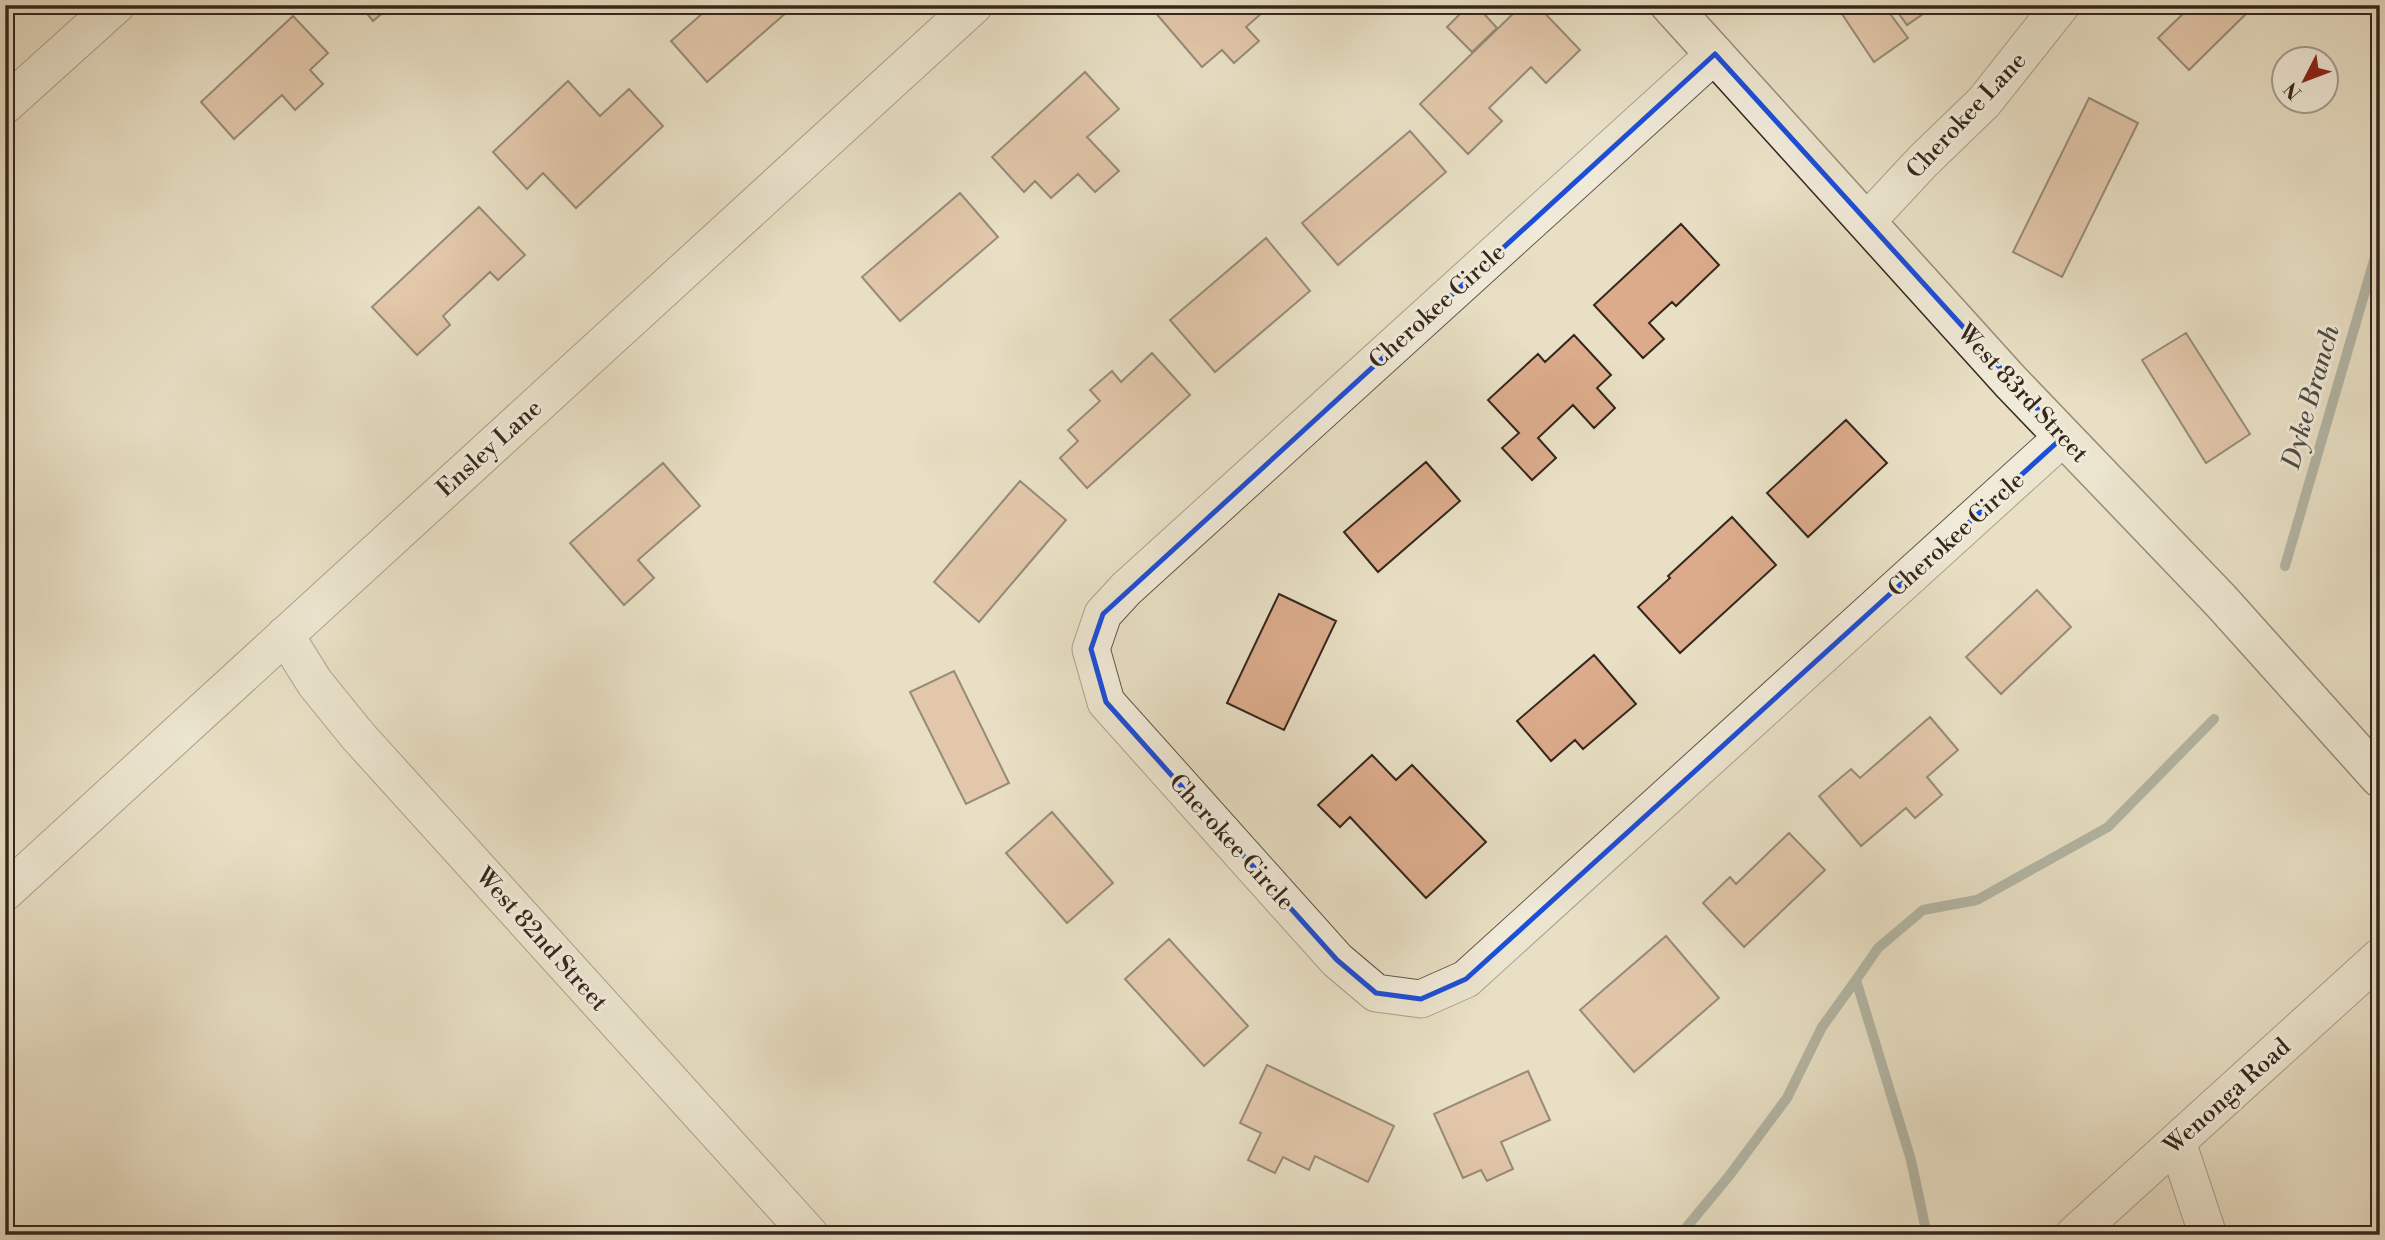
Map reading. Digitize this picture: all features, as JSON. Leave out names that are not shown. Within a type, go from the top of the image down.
[{"type":"street","points":[[5,105],[116,5]]},
{"type":"street","name":"Ensley Lane","points":[[5,892],[974,5]]},
{"type":"street","name":"West 83rd Street","points":[[1670,5],[2010,381],[2221,601],[2380,778]]},
{"type":"street","name":"Cherokee Lane","points":[[1867,221],[1923,160],[1984,102],[2061,5]]},
{"type":"street","name":"Cherokee Circle","points":[[1715,54],[1126,589],[1103,614],[1091,649],[1106,702],[1337,960],[1376,993],[1387,995],[1421,999],[1466,979],[2063,437]]},
{"type":"street","name":"West 82nd Street","points":[[285,635],[315,683],[358,736],[810,1235]]},
{"type":"street","name":"Wenonga Road","points":[[2074,1235],[2380,957]]},
{"type":"street","points":[[2176,1142],[2208,1235]]},
{"type":"highlighted area","points":[[1715,54],[2063,437],[1466,979],[1421,999],[1376,993],[1337,960],[1106,702],[1091,649],[1103,614]]},
{"type":"building","points":[[360,5],[392,5],[373,21]]},
{"type":"building","points":[[712,5],[795,5],[707,82],[671,41]]},
{"type":"building","points":[[1161,5],[1271,5],[1246,27],[1259,41],[1234,63],[1222,50],[1202,67],[1154,11]]},
{"type":"building","points":[[1469,5],[1476,5],[1497,28],[1472,52],[1447,27]]},
{"type":"building","points":[[1522,5],[1537,5],[1580,50],[1546,83],[1531,67],[1489,108],[1502,121],[1468,154],[1420,104]]},
{"type":"building","points":[[1836,5],[1936,5],[1907,25],[1897,11],[1891,15],[1908,38],[1874,62]]},
{"type":"building","points":[[2192,5],[2255,5],[2189,70],[2158,38]]},
{"type":"building","points":[[293,16],[328,53],[310,70],[323,84],[295,110],[282,95],[234,139],[201,102]]},
{"type":"building","points":[[1085,72],[1119,109],[1087,137],[1119,171],[1095,192],[1078,174],[1051,198],[1035,181],[1024,192],[992,157]]},
{"type":"building","points":[[568,81],[600,116],[629,89],[663,126],[576,208],[543,173],[527,189],[493,152]]},
{"type":"building","points":[[2089,98],[2138,123],[2062,277],[2013,252]]},
{"type":"building","points":[[1410,131],[1446,172],[1338,265],[1302,223]]},
{"type":"building","points":[[960,193],[998,237],[900,321],[862,277]]},
{"type":"building","points":[[479,207],[525,255],[498,280],[490,272],[443,316],[450,325],[417,355],[372,307]]},
{"type":"building","points":[[1681,224],[1719,265],[1676,306],[1672,302],[1649,323],[1664,339],[1643,358],[1594,305]]},
{"type":"building","points":[[1266,238],[1310,291],[1215,372],[1170,320]]},
{"type":"building","points":[[2186,333],[2250,434],[2206,463],[2142,360]]},
{"type":"building","points":[[1574,335],[1611,375],[1597,388],[1615,408],[1594,428],[1573,405],[1538,438],[1556,458],[1532,480],[1502,448],[1519,433],[1488,400],[1538,354],[1545,362]]},
{"type":"building","points":[[1152,353],[1190,395],[1087,488],[1060,458],[1078,441],[1068,430],[1100,401],[1090,390],[1112,371],[1121,382]]},
{"type":"building","points":[[1846,420],[1887,463],[1808,537],[1767,493]]},
{"type":"building","points":[[1426,462],[1460,501],[1378,572],[1344,532]]},
{"type":"building","points":[[663,463],[700,506],[638,560],[654,578],[624,605],[570,543]]},
{"type":"building","points":[[1020,481],[1066,520],[979,622],[934,582]]},
{"type":"building","points":[[1732,517],[1776,565],[1680,653],[1638,607]]},
{"type":"building","points":[[2037,590],[2071,627],[2001,694],[1966,657]]},
{"type":"building","points":[[1279,594],[1336,621],[1284,730],[1227,703]]},
{"type":"building","points":[[1594,655],[1636,704],[1583,749],[1575,740],[1551,761],[1517,721]]},
{"type":"building","points":[[954,671],[1009,783],[966,804],[910,692]]},
{"type":"building","points":[[1930,717],[1958,750],[1927,777],[1942,795],[1915,818],[1906,808],[1861,846],[1819,796],[1851,769],[1860,778]]},
{"type":"building","points":[[1372,755],[1396,780],[1412,765],[1486,842],[1426,898],[1350,817],[1340,827],[1318,805]]},
{"type":"building","points":[[1052,812],[1113,883],[1067,923],[1006,853]]},
{"type":"building","points":[[1789,833],[1825,870],[1744,947],[1703,903],[1730,877],[1736,884]]},
{"type":"building","points":[[1666,936],[1719,998],[1634,1072],[1580,1010]]},
{"type":"building","points":[[1169,939],[1248,1026],[1204,1066],[1125,979]]},
{"type":"building","points":[[1267,1065],[1394,1126],[1368,1182],[1315,1156],[1309,1170],[1283,1157],[1275,1173],[1248,1160],[1261,1133],[1240,1123]]},
{"type":"building","points":[[1528,1071],[1550,1120],[1501,1142],[1513,1169],[1487,1181],[1481,1170],[1463,1178],[1434,1114]]},
{"type":"waterway","name":"Dyke Branch","points":[[2285,566],[2380,240]]},
{"type":"waterway","points":[[1927,1235],[1911,1160],[1856,980],[1878,948],[1923,910],[1977,900],[2108,827],[2214,719]]},
{"type":"waterway","points":[[1680,1235],[1729,1176],[1787,1098],[1822,1027],[1856,980]]}]
